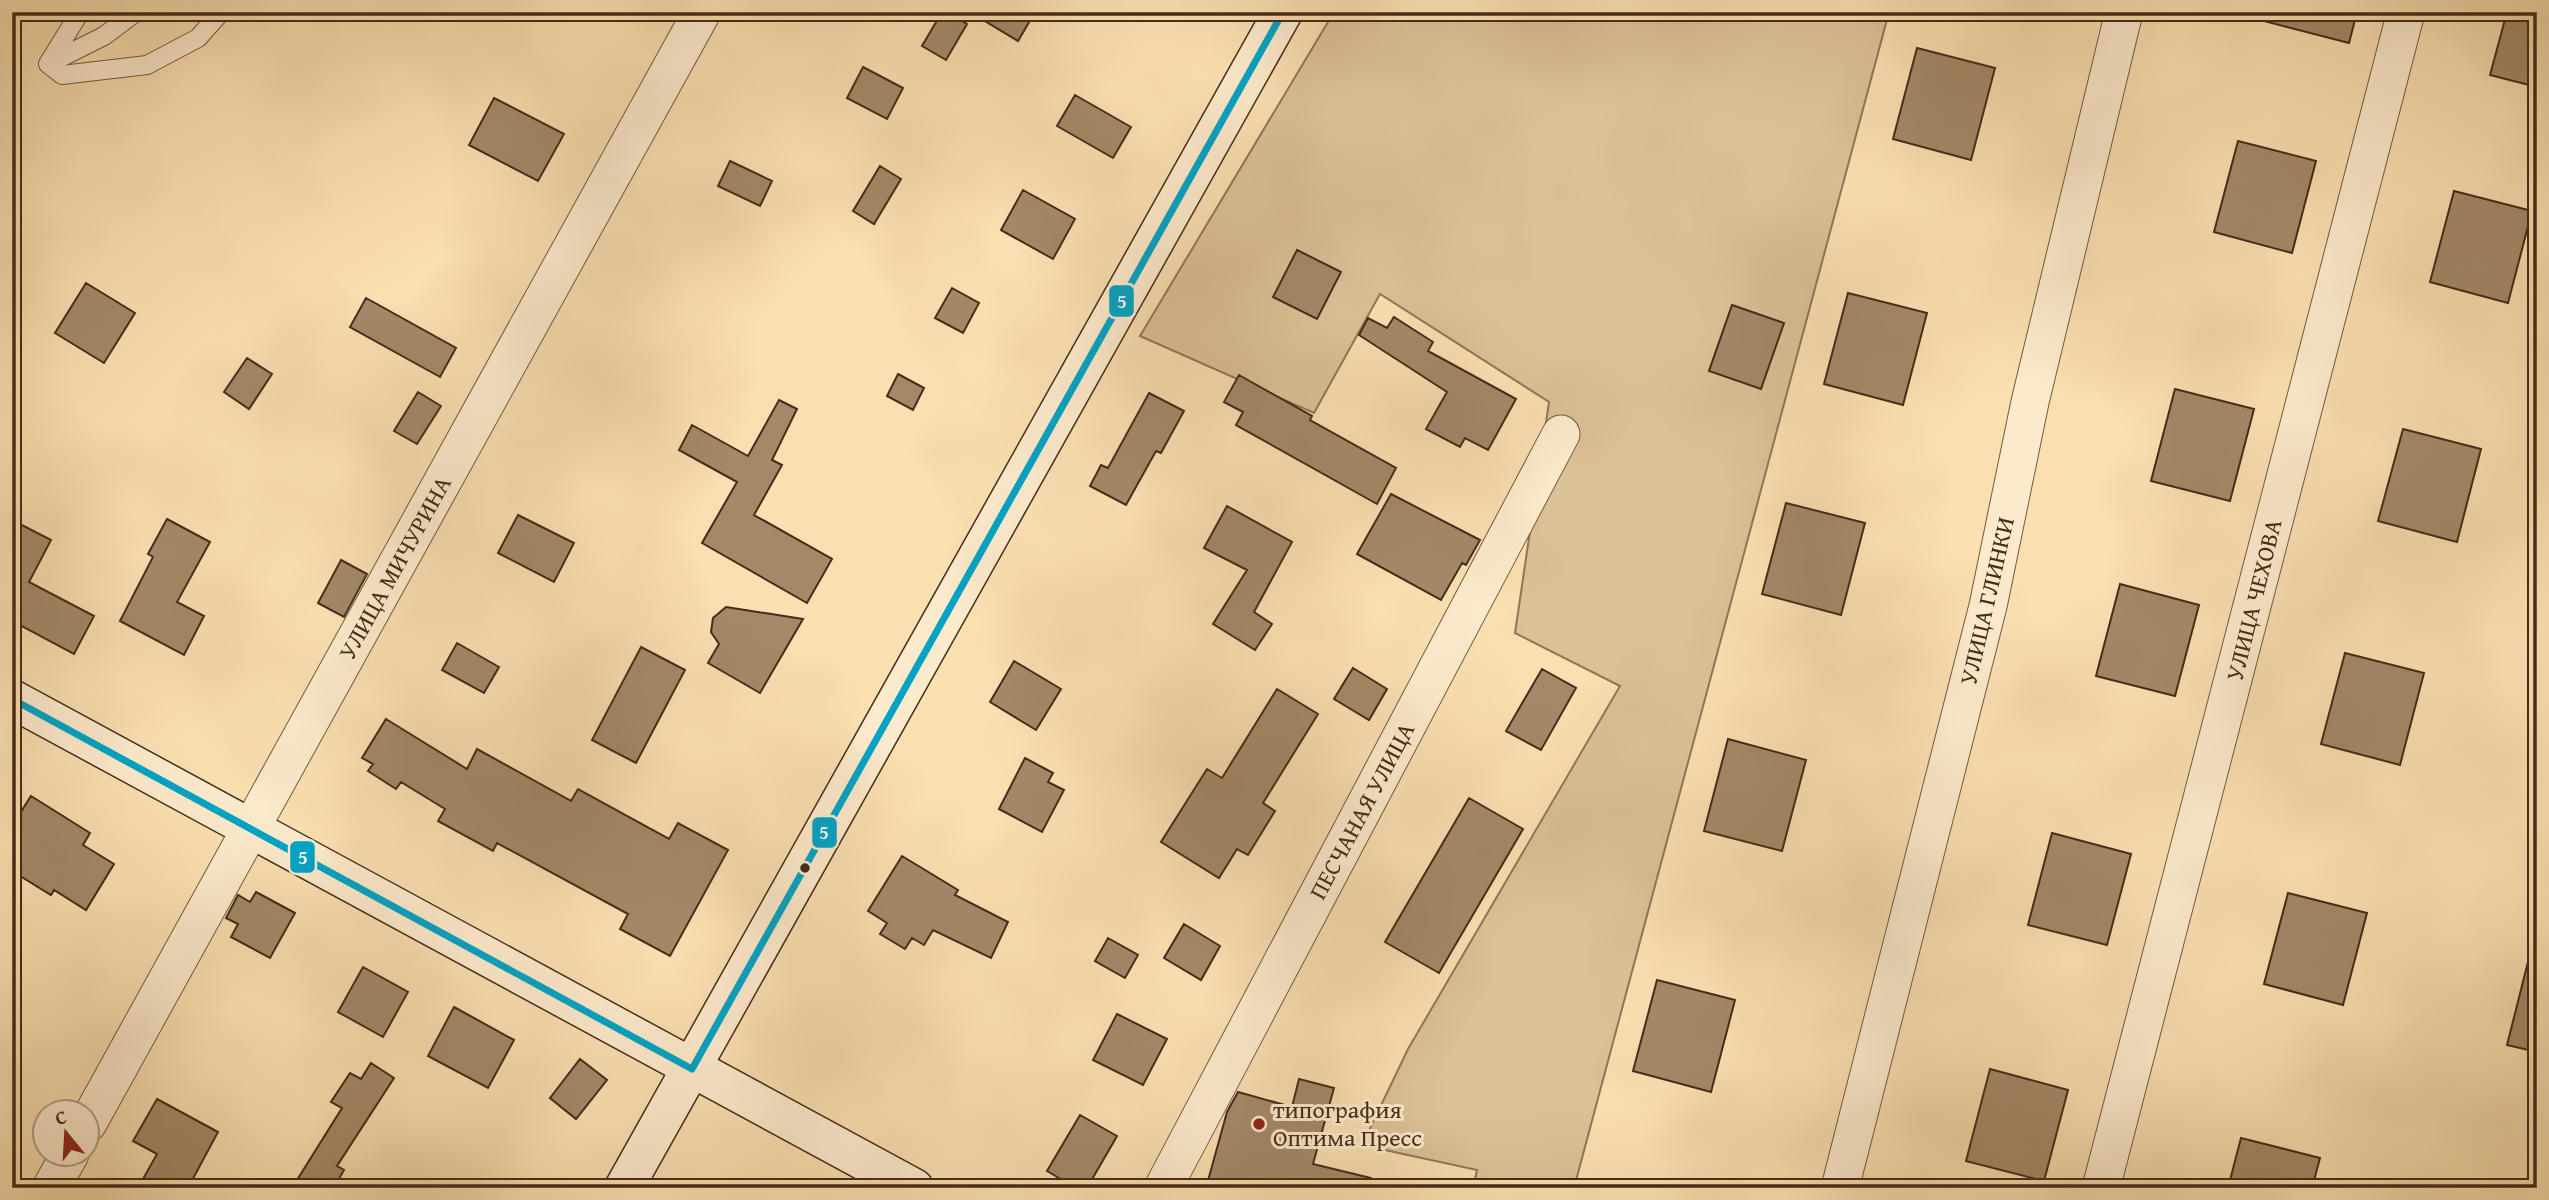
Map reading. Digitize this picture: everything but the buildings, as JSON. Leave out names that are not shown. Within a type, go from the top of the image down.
[{"type":"main road","points":[[624,1188],[1283,12]]},
{"type":"main road","points":[[12,699],[914,1188]]},
{"type":"street","name":"УЛИЦА МИЧУРИНА","points":[[102,1098],[702,12]]},
{"type":"street","name":"УЛИЦА ГЛИНКИ","points":[[1840,1188],[1988,606],[2030,402],[2124,12]]},
{"type":"street","name":"УЛИЦА ЧЕХОВА","points":[[2101,1188],[2406,12]]},
{"type":"street","name":"ПЕСЧАНАЯ УЛИЦА","points":[[1163,1188],[1561,434]]},
{"type":"street","points":[[51,1188],[62,1168]]},
{"type":"lane","points":[[48,64],[80,12]]},
{"type":"lane","points":[[48,64],[104,36],[136,12]]},
{"type":"lane","points":[[48,64],[62,75],[147,65],[198,38],[221,12]]},
{"type":"shaded area","points":[[1334,12],[1889,12],[1574,1188],[1473,1188],[1477,1170],[1362,1145],[1408,1049],[1620,686],[1515,633],[1549,402],[1380,294],[1314,413],[1140,336]]},
{"type":"transit line","name":"5","points":[[12,699],[692,1069],[1283,12]]},
{"type":"place","name":"типография Оптима Пресс","points":[[1259,1124]]}]
